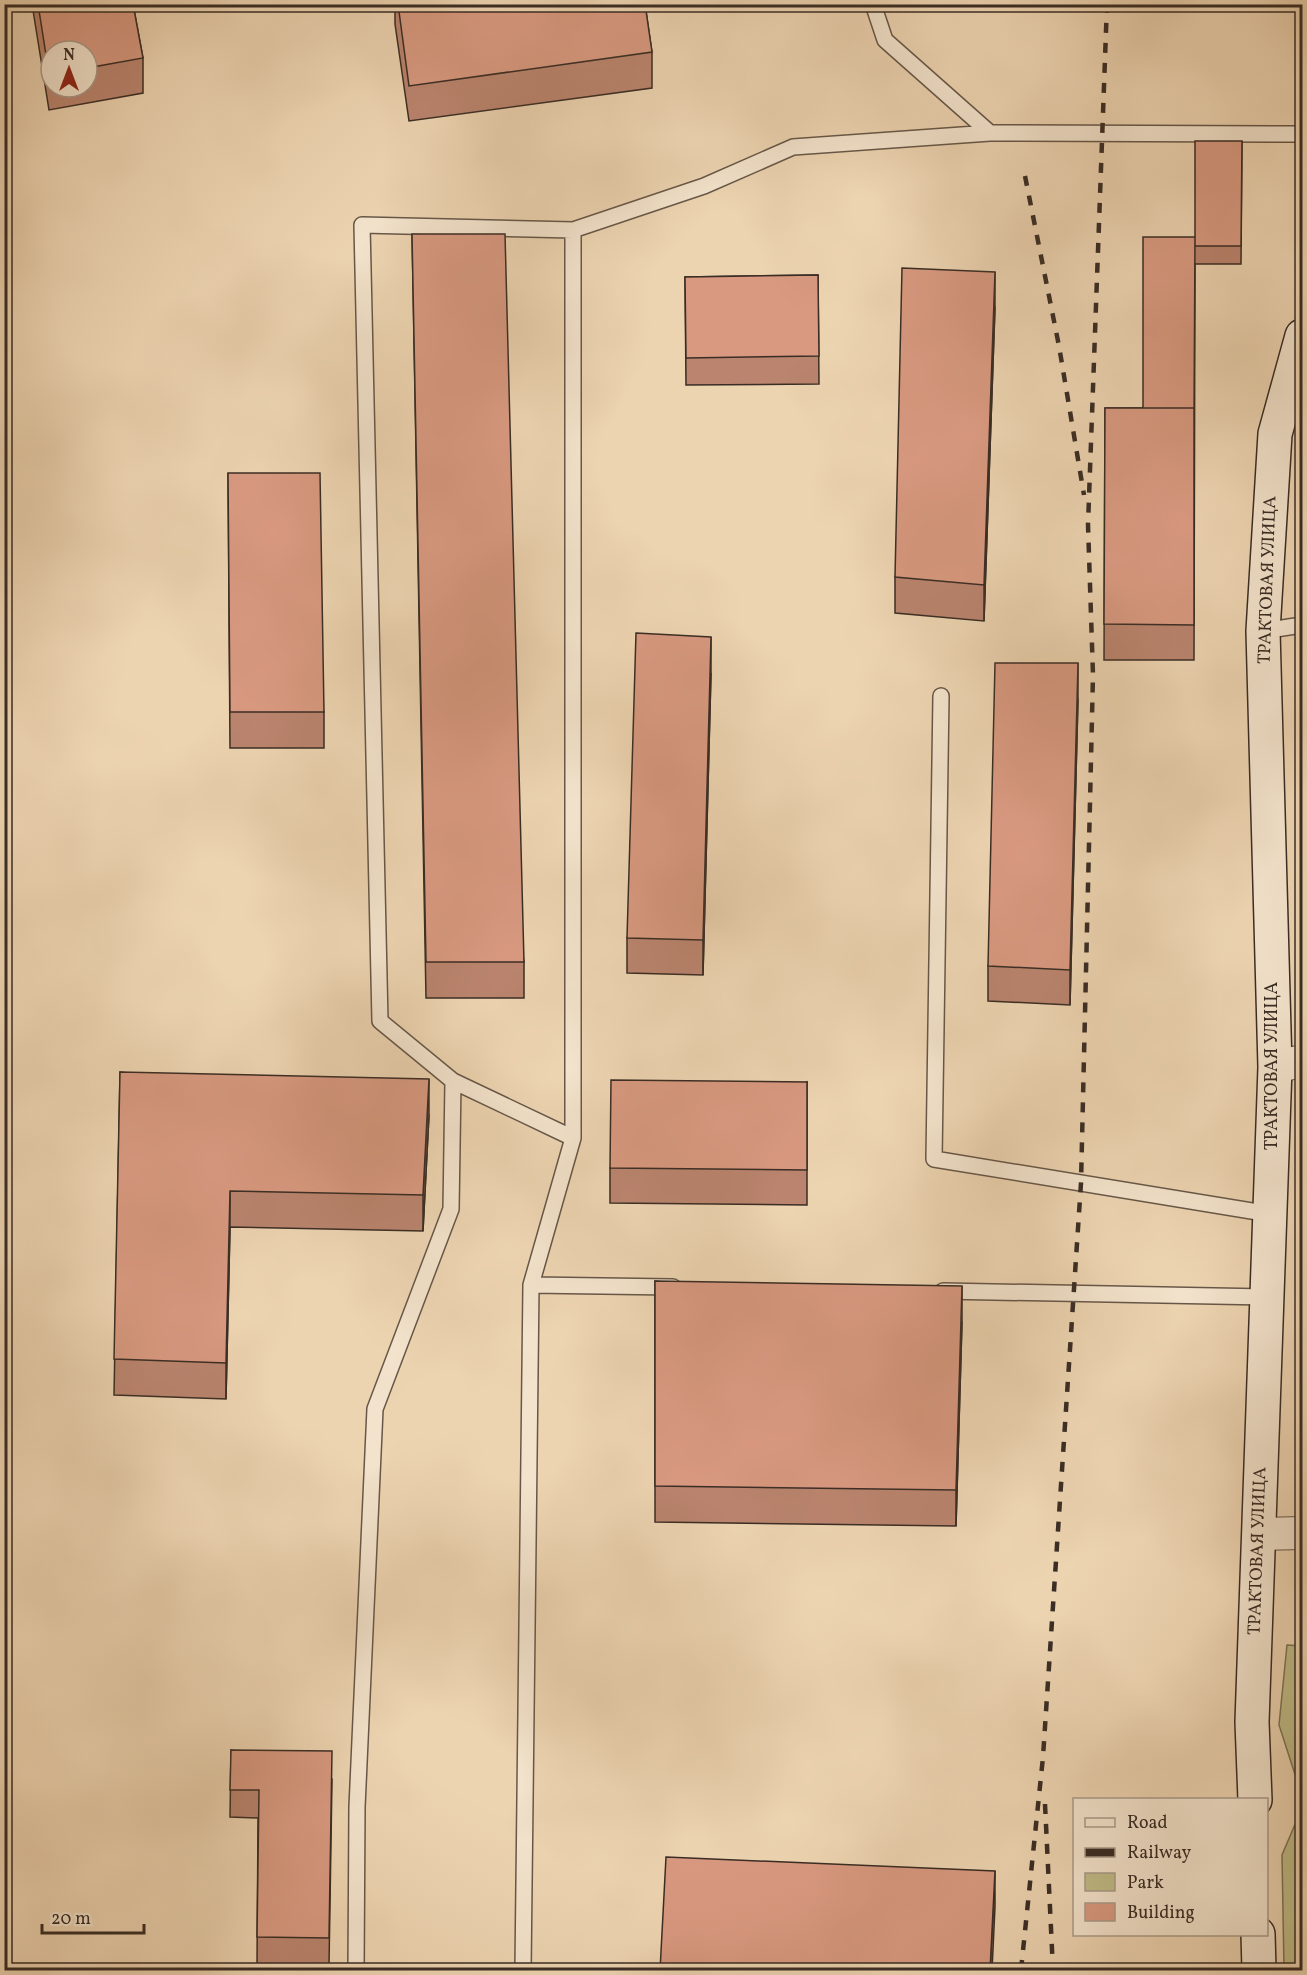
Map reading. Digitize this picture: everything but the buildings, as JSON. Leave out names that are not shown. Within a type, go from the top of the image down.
[{"type":"main road","name":"ТРАКТОВАЯ УЛИЦА","points":[[1255,1798],[1252,1722],[1270,1214],[1289,1064],[1263,631],[1275,434],[1302,336]]},
{"type":"main road","points":[[1258,1936],[1259,1971]]},
{"type":"street","points":[[1259,1534],[1302,1533]]},
{"type":"lane","points":[[873,4],[885,40],[990,133]]},
{"type":"lane","points":[[573,1138],[453,1081],[380,1021],[362,225],[573,230],[704,186],[793,147],[990,133],[1302,134]]},
{"type":"lane","points":[[523,1971],[531,1285],[573,1138],[573,230]]},
{"type":"lane","points":[[1263,631],[1302,625]]},
{"type":"lane","points":[[941,696],[934,1159],[1270,1214]]},
{"type":"lane","points":[[356,1971],[357,1807],[375,1409],[451,1209],[453,1081]]},
{"type":"lane","points":[[531,1285],[685,1287]]},
{"type":"lane","points":[[932,1291],[1267,1297]]},
{"type":"green space","points":[[1287,1645],[1302,1646],[1302,1796],[1279,1725]]},
{"type":"green space","points":[[1302,1808],[1302,1970],[1284,1970],[1282,1855]]},
{"type":"railway","points":[[1021,1970],[1043,1757],[1081,1183],[1093,675],[1088,525],[1107,4]]},
{"type":"railway","points":[[1025,176],[1059,346],[1084,495]]},
{"type":"railway","points":[[1045,1804],[1053,1970]]}]
